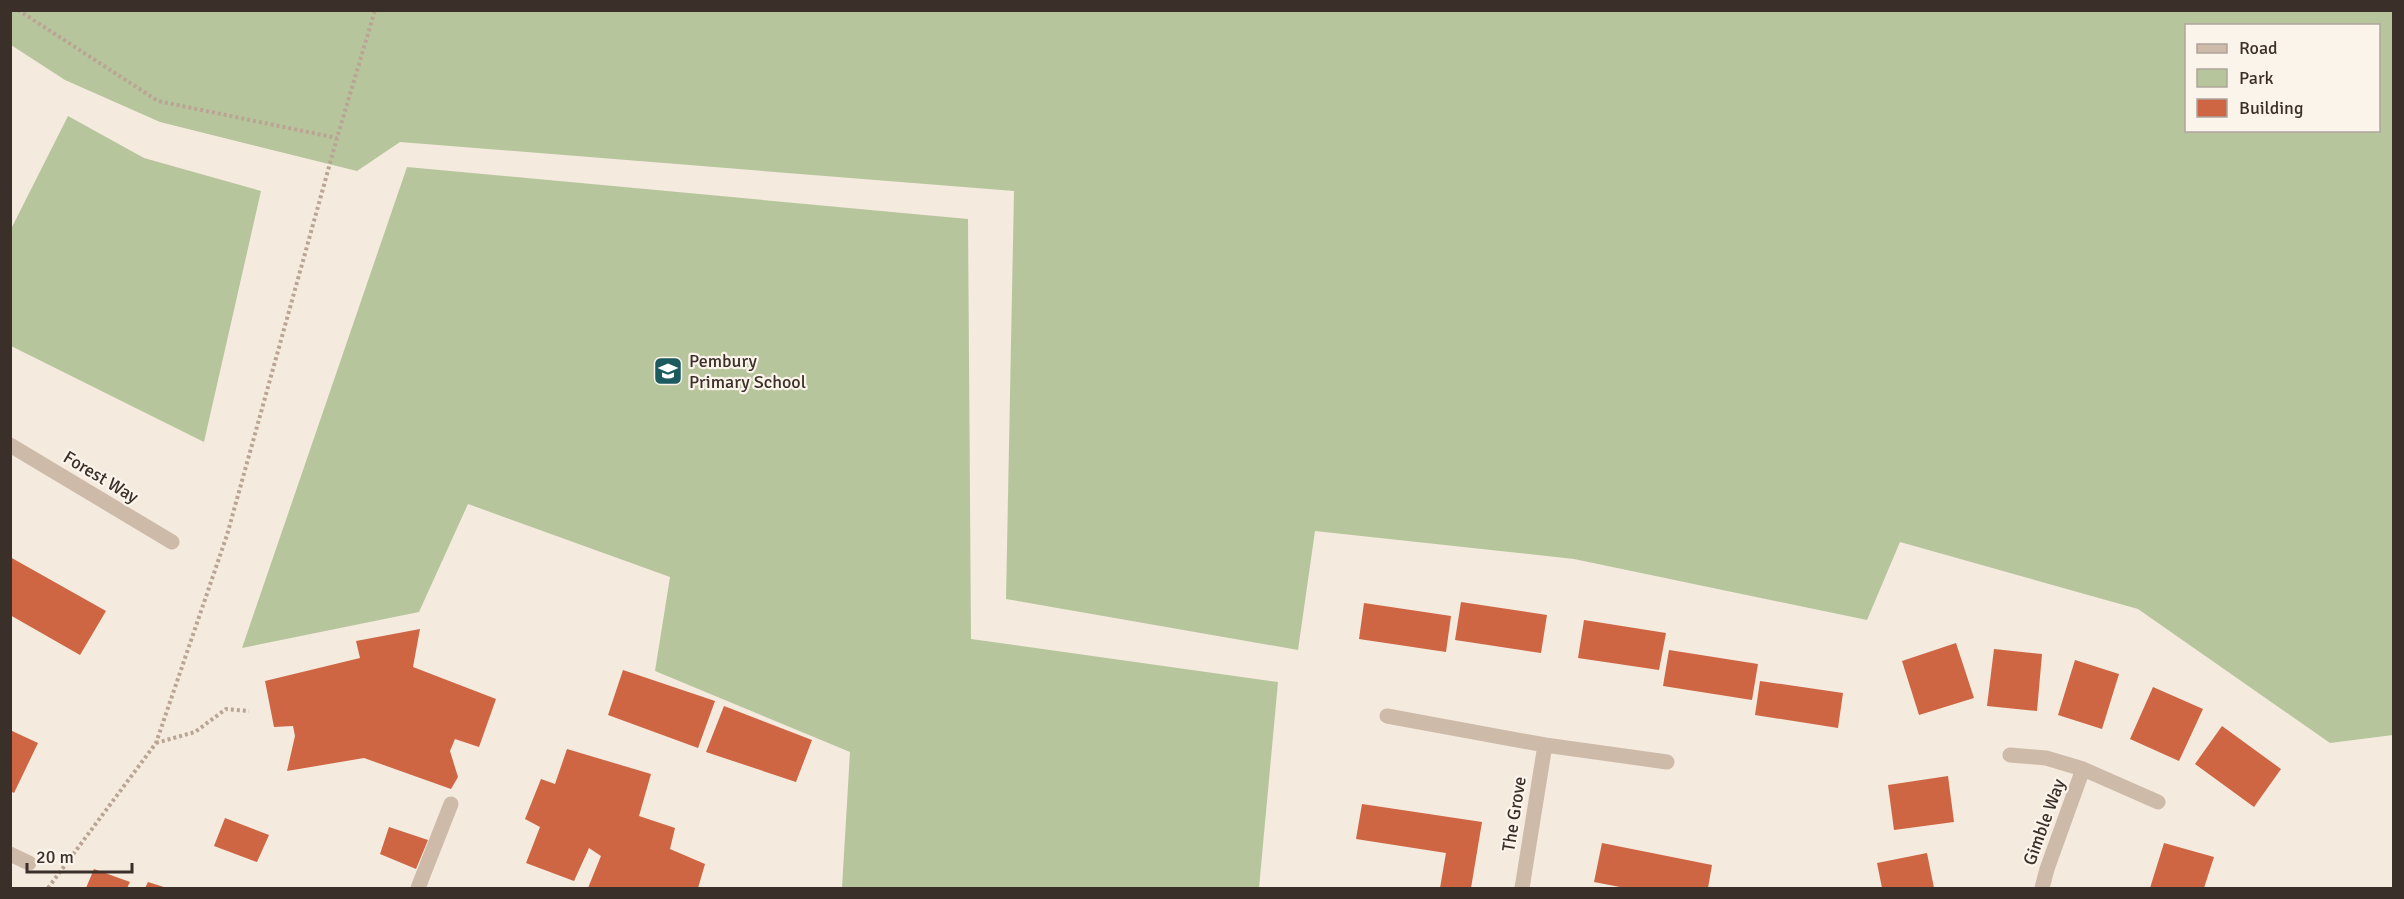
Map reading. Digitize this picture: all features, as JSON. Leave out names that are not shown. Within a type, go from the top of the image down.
[{"type":"street","name":"Forest Way","points":[[10,445],[172,542]]},
{"type":"street","points":[[1387,716],[1545,745],[1667,762]]},
{"type":"street","name":"The Grove","points":[[1522,888],[1545,745]]},
{"type":"street","name":"Gimble Way","points":[[2010,755],[2046,758],[2083,769],[2158,802]]},
{"type":"street","name":"Gimble Way","points":[[2042,888],[2046,869],[2083,769]]},
{"type":"street","points":[[418,888],[451,804]]},
{"type":"street","points":[[10,854],[28,863]]},
{"type":"path","points":[[18,10],[158,101],[337,138]]},
{"type":"path","points":[[48,888],[156,743],[227,536],[337,138],[375,10]]},
{"type":"path","points":[[156,743],[195,732],[226,709],[249,711]]},
{"type":"green space","points":[[10,11],[2393,11],[2393,735],[2330,743],[2138,609],[1900,542],[1867,620],[1574,559],[1315,531],[1298,650],[1006,599],[1014,191],[400,142],[357,171],[160,122],[65,80],[11,45]]},
{"type":"green space","points":[[68,116],[144,158],[261,191],[204,442],[11,346],[11,229]]},
{"type":"green space","name":"Pembury Primary School","points":[[407,167],[968,219],[971,639],[1278,682],[1259,888],[842,888],[850,752],[655,671],[670,577],[468,504],[419,612],[242,648]]},
{"type":"building","points":[[10,557],[106,611],[80,655],[10,615]]},
{"type":"building","points":[[1461,602],[1547,615],[1541,653],[1455,640]]},
{"type":"building","points":[[1364,603],[1451,616],[1446,652],[1359,639]]},
{"type":"building","points":[[1584,620],[1666,633],[1659,670],[1578,658]]},
{"type":"building","points":[[420,629],[413,667],[496,699],[479,747],[455,739],[450,751],[458,777],[451,789],[364,758],[287,771],[295,736],[293,726],[274,727],[265,681],[360,658],[356,641]]},
{"type":"building","points":[[1956,643],[1974,698],[1919,715],[1902,661]]},
{"type":"building","points":[[1994,649],[2042,654],[2037,711],[1987,706]]},
{"type":"building","points":[[1669,650],[1758,664],[1752,700],[1663,686]]},
{"type":"building","points":[[2075,660],[2119,674],[2102,729],[2058,715]]},
{"type":"building","points":[[623,670],[715,701],[698,748],[608,715]]},
{"type":"building","points":[[1760,681],[1843,693],[1838,728],[1755,715]]},
{"type":"building","points":[[2153,687],[2203,709],[2179,761],[2130,739]]},
{"type":"building","points":[[724,706],[812,740],[796,782],[706,752]]},
{"type":"building","points":[[2222,726],[2281,769],[2254,807],[2195,764]]},
{"type":"building","points":[[10,730],[38,743],[14,793],[10,791]]},
{"type":"building","points":[[567,749],[651,774],[639,816],[675,828],[670,849],[705,864],[698,888],[588,888],[601,856],[589,848],[574,881],[526,863],[540,827],[525,819],[541,779],[555,784]]},
{"type":"building","points":[[1948,776],[1954,822],[1894,830],[1888,785]]},
{"type":"building","points":[[1362,804],[1482,822],[1471,888],[1440,888],[1446,853],[1356,839]]},
{"type":"building","points":[[225,818],[269,835],[257,862],[214,846]]},
{"type":"building","points":[[389,827],[428,840],[416,869],[380,854]]},
{"type":"building","points":[[1602,843],[1712,865],[1708,888],[1625,888],[1594,882]]},
{"type":"building","points":[[2164,843],[2214,857],[2204,888],[2150,888]]},
{"type":"building","points":[[1927,853],[1934,888],[1882,888],[1877,863]]},
{"type":"building","points":[[94,869],[130,882],[127,888],[86,888]]},
{"type":"building","points":[[148,882],[167,888],[145,888]]},
{"type":"place","name":"Pembury Primary School","points":[[668,371]]}]
